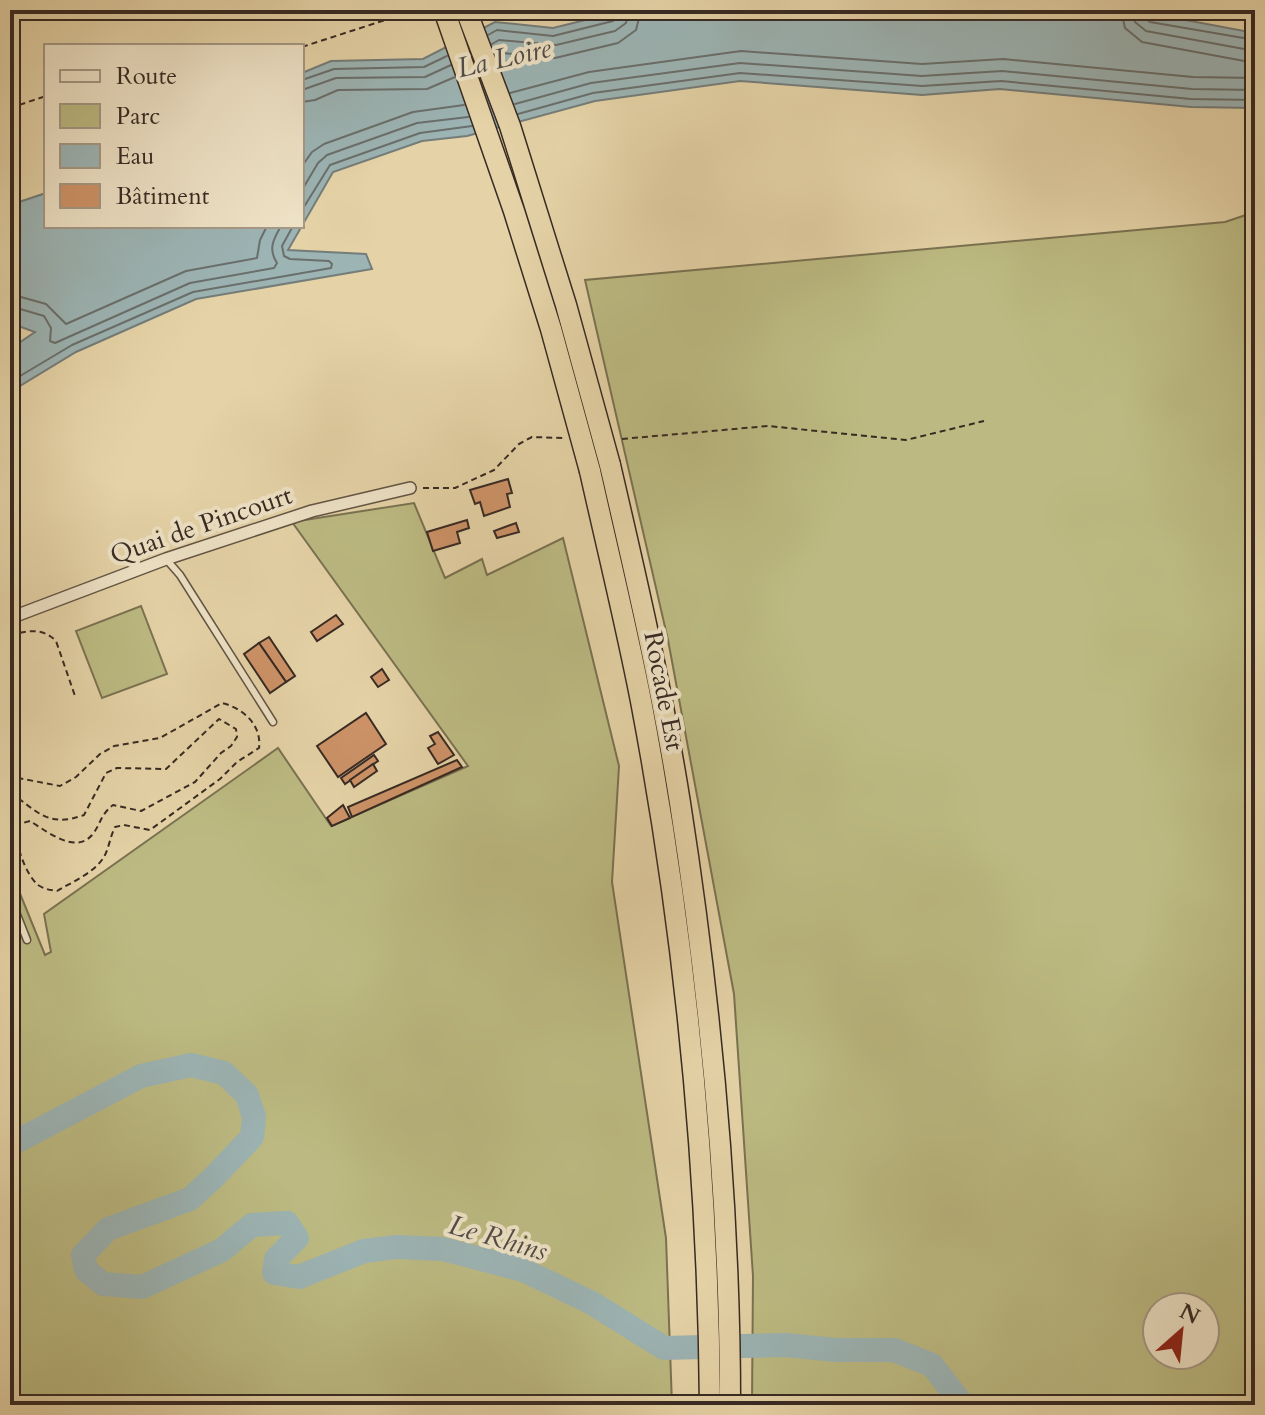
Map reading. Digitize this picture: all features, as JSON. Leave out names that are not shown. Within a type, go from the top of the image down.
[{"type":"highway","name":"Rocade Est","points":[[444,10],[514,211],[551,329],[590,471],[641,700],[679,941],[702,1180],[707,1306],[720,1402]]},
{"type":"highway","name":"Rocade Est","points":[[466,10],[510,126],[566,305],[610,465],[658,681],[697,917],[724,1174],[728,1306],[720,1402]]},
{"type":"street","name":"Quai de Pincourt","points":[[10,618],[166,559],[312,511],[410,488]]},
{"type":"lane","points":[[166,559],[180,575],[273,722]]},
{"type":"lane","points":[[10,897],[27,940]]},
{"type":"path","points":[[304,46],[416,10]]},
{"type":"path","points":[[10,108],[44,97]]},
{"type":"path","points":[[617,440],[768,426],[906,440],[984,421]]},
{"type":"path","points":[[410,488],[455,488],[494,470],[519,444],[532,437],[575,439]]},
{"type":"path","points":[[10,635],[42,631],[50,635],[56,641],[75,696]]},
{"type":"path","points":[[10,771],[18,778],[60,786],[114,746],[160,738],[222,703],[242,711],[254,724],[260,739],[259,748],[150,830],[124,825],[115,827],[108,838],[106,854],[94,868],[57,891],[41,888],[32,879],[15,836],[16,825],[30,821],[61,840],[79,842],[91,836],[103,813],[113,805],[141,811],[195,782],[231,746],[237,737],[236,729],[219,719],[166,769],[117,768],[106,773],[84,815],[73,819],[61,822],[49,819],[10,792]]},
{"type":"green space","points":[[1255,212],[1255,1405],[752,1405],[753,1276],[734,994],[668,640],[585,280],[1225,222]]},
{"type":"green space","points":[[414,503],[445,578],[482,559],[487,575],[563,538],[619,766],[612,882],[666,1238],[672,1405],[10,1405],[10,869],[45,955],[51,952],[44,914],[278,748],[331,826],[468,766],[292,522]]},
{"type":"green space","points":[[141,606],[167,674],[102,698],[76,631]]},
{"type":"water","name":"La Loire","points":[[626,10],[1132,10],[1255,33],[1255,108],[1191,107],[1000,89],[922,95],[740,81],[595,101],[467,136],[422,141],[333,172],[304,223],[304,72],[331,61],[423,59],[495,22],[553,28]]},
{"type":"water","points":[[44,194],[44,228],[301,228],[288,250],[366,254],[372,269],[196,299],[76,352],[10,392],[10,349],[35,332],[10,323],[10,205]]},
{"type":"building","points":[[508,479],[512,493],[507,494],[510,507],[484,516],[480,502],[475,504],[470,490]]},
{"type":"building","points":[[467,520],[469,528],[457,532],[460,543],[433,551],[427,532]]},
{"type":"building","points":[[516,523],[519,532],[497,538],[494,531]]},
{"type":"building","points":[[336,615],[343,624],[317,641],[311,632]]},
{"type":"building","points":[[269,637],[295,676],[286,682],[259,643]]},
{"type":"building","points":[[259,643],[286,682],[270,693],[244,654]]},
{"type":"building","points":[[382,669],[389,680],[378,687],[371,677]]},
{"type":"building","points":[[366,713],[386,744],[338,777],[317,746]]},
{"type":"building","points":[[438,732],[454,755],[438,764],[428,748],[435,744],[430,736]]},
{"type":"building","points":[[374,755],[378,761],[345,784],[341,778]]},
{"type":"building","points":[[457,760],[462,767],[352,817],[348,807]]},
{"type":"building","points":[[373,764],[377,771],[354,787],[350,780]]},
{"type":"building","points":[[343,805],[350,818],[332,826],[327,818]]},
{"type":"waterway","name":"Le Rhins","points":[[10,1145],[141,1076],[191,1065],[224,1073],[247,1095],[254,1117],[252,1137],[190,1199],[108,1229],[83,1255],[86,1270],[103,1284],[142,1287],[222,1250],[252,1225],[287,1223],[297,1238],[276,1259],[274,1273],[299,1277],[364,1251],[396,1247],[443,1249],[523,1270],[592,1303],[664,1348],[785,1345],[836,1350],[894,1350],[932,1365],[963,1405]]}]
